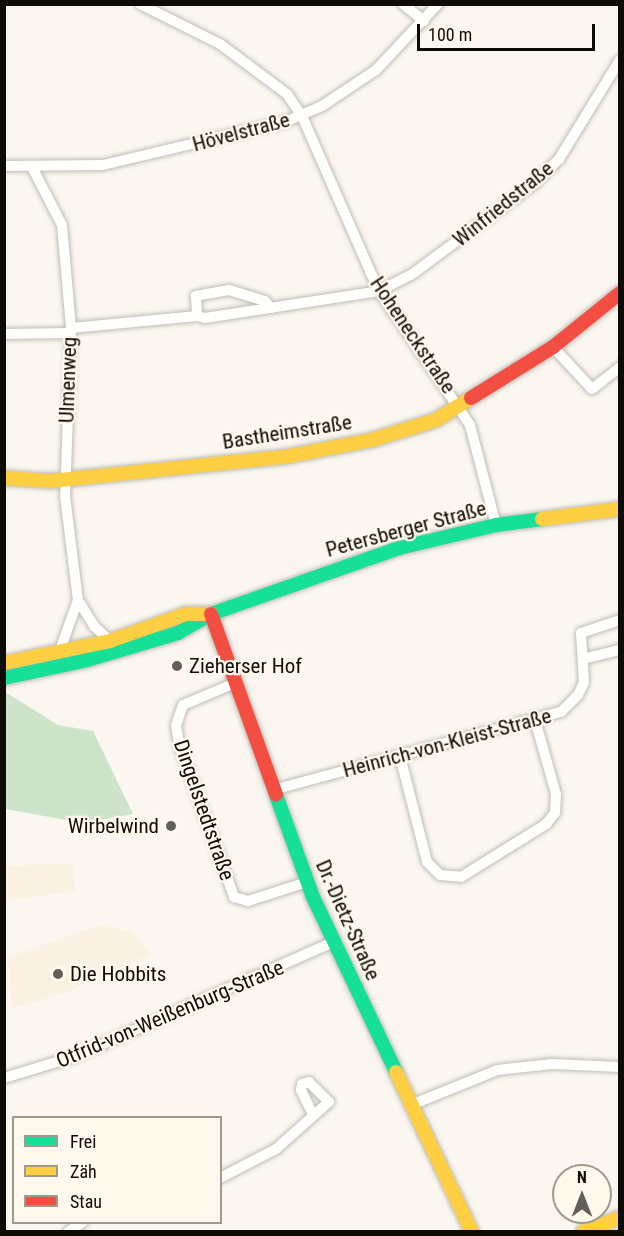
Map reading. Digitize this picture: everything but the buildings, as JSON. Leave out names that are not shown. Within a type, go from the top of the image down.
[{"type":"main road","name":"Bastheimstraße","points":[[4,478],[65,480],[284,457],[372,440],[436,420],[553,347],[620,292]]},
{"type":"main road","name":"Petersberger Straße","points":[[4,678],[135,647],[191,629],[211,614],[399,548],[496,525],[620,509]]},
{"type":"main road","name":"Petersberger Straße","points":[[4,663],[59,654],[110,641],[186,614],[211,614]]},
{"type":"main road","name":"Dr.-Dietz-Straße","points":[[211,614],[307,882],[333,942],[472,1232]]},
{"type":"main road","points":[[583,1232],[620,1218]]},
{"type":"street","name":"Hoheneckstraße","points":[[140,4],[220,44],[287,94],[302,116],[379,291],[459,404],[470,425],[496,525]]},
{"type":"street","points":[[403,4],[424,21]]},
{"type":"street","name":"Hövelstraße","points":[[4,166],[82,167],[123,161],[302,116],[376,70],[438,4]]},
{"type":"street","name":"Winfriedstraße","points":[[4,334],[70,331],[271,308],[379,291],[411,275],[536,183],[579,131],[620,60]]},
{"type":"street","name":"Ulmenweg","points":[[32,167],[62,225],[70,331],[65,480],[78,600],[94,626],[110,641]]},
{"type":"street","points":[[197,316],[198,294],[229,290],[265,301],[271,308]]},
{"type":"street","points":[[553,347],[592,389],[620,367]]},
{"type":"street","name":"Ulmenweg","points":[[59,654],[78,600]]},
{"type":"street","name":"Heinrich-von-Kleist-Straße","points":[[273,790],[535,720],[561,711],[574,701],[584,682],[581,633],[620,620]]},
{"type":"street","points":[[583,660],[620,650]]},
{"type":"street","name":"Dingelstedtstraße","points":[[235,683],[183,705],[176,726],[178,744],[234,897],[248,901],[307,882]]},
{"type":"street","points":[[400,756],[427,862],[440,875],[461,877],[546,824],[555,813],[555,794],[535,720]]},
{"type":"street","name":"Otfrid-von-Weißenburg-Straße","points":[[4,1078],[76,1056],[333,942]]},
{"type":"street","points":[[411,1105],[497,1070],[552,1064],[619,1064]]},
{"type":"street","points":[[222,1177],[276,1149],[313,1115]]},
{"type":"shaded area","points":[[73,863],[76,892],[5,900],[5,866]]},
{"type":"shaded area","name":"Die Hobbits","points":[[98,925],[133,932],[151,954],[70,991],[12,1009],[8,958]]},
{"type":"green space","points":[[5,692],[58,725],[93,731],[133,814],[83,823],[5,809]]},
{"type":"traffic: fast","points":[[4,678],[87,660],[178,633],[211,614],[399,548],[496,525],[542,519]]},
{"type":"traffic: fast","points":[[276,795],[313,897],[396,1072]]},
{"type":"traffic: slow","points":[[4,478],[50,481],[284,457],[372,440],[436,420],[471,398]]},
{"type":"traffic: slow","points":[[542,519],[620,509]]},
{"type":"traffic: slow","points":[[4,663],[110,641],[186,614],[211,614]]},
{"type":"traffic: slow","points":[[396,1072],[472,1232]]},
{"type":"traffic: slow","points":[[583,1232],[620,1218]]},
{"type":"traffic: jam","points":[[471,398],[553,347],[620,293]]},
{"type":"traffic: jam","points":[[211,614],[276,795]]},
{"type":"place","name":"Zieherser Hof","points":[[177,666]]},
{"type":"place","name":"Wirbelwind","points":[[171,826]]},
{"type":"place","name":"Die Hobbits","points":[[58,974]]}]
